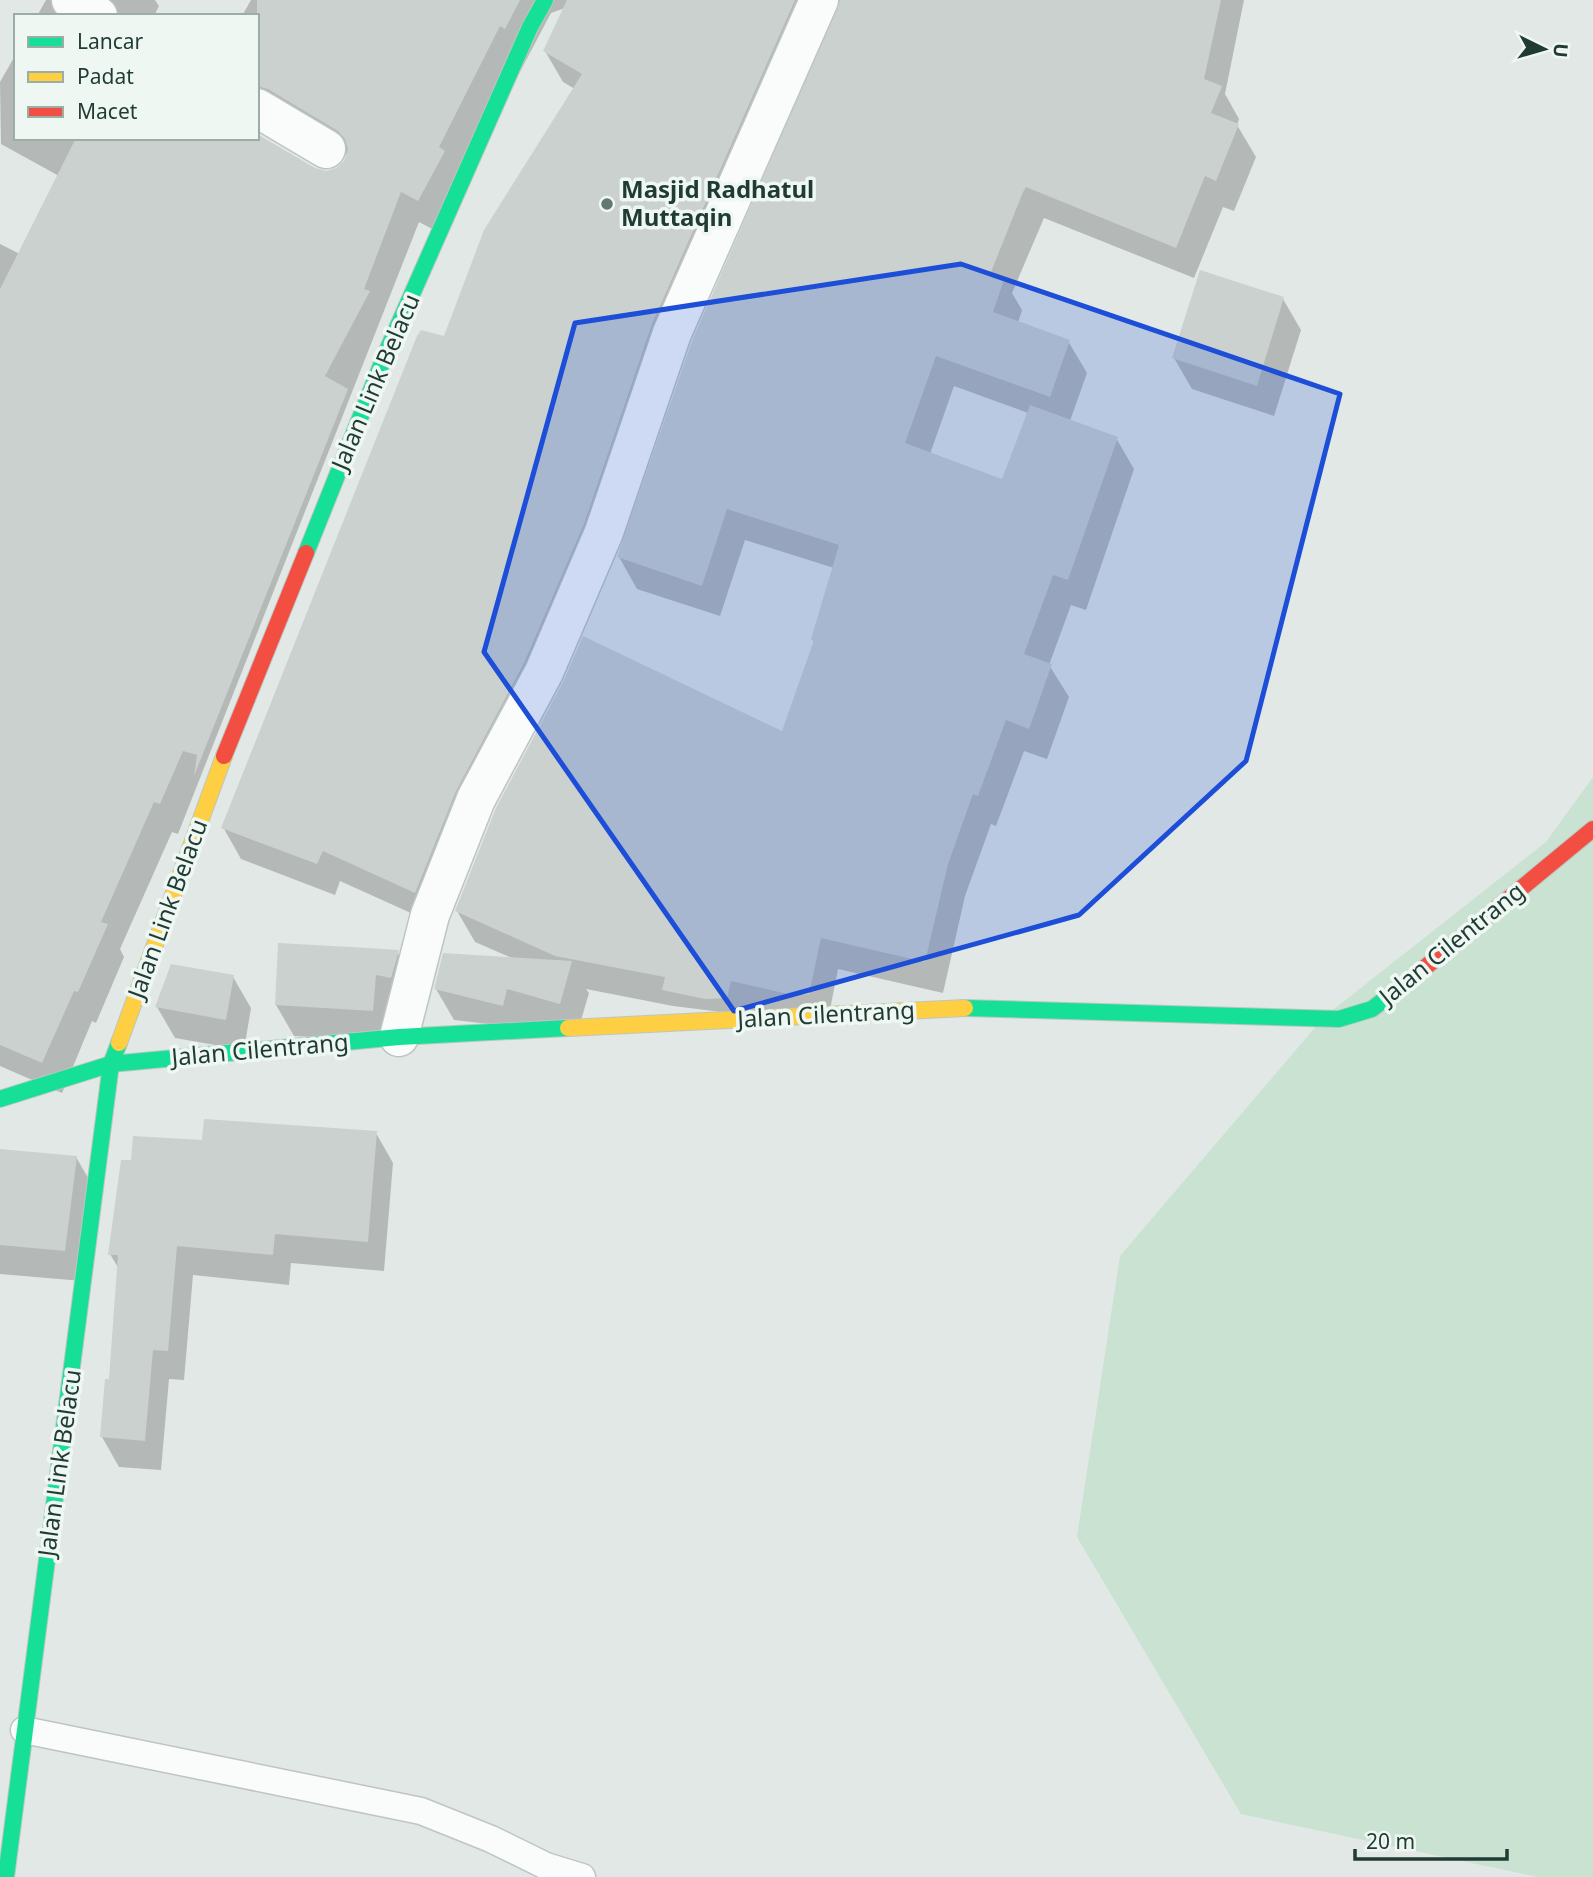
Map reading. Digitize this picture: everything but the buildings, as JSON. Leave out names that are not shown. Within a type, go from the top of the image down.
[{"type":"street","points":[[71,0],[95,14]]},
{"type":"street","name":"Jalan Link Belacu","points":[[6,1877],[6,1814],[24,1730],[111,1064],[229,743],[386,353],[530,27],[545,0]]},
{"type":"street","points":[[399,1037],[430,915],[476,799],[544,672],[604,532],[673,333],[819,0]]},
{"type":"street","points":[[259,109],[326,149]]},
{"type":"street","name":"Jalan Cilentrang","points":[[0,1099],[111,1064],[399,1037],[978,1007],[1339,1019],[1372,1009],[1388,998],[1593,829]]},
{"type":"lane","points":[[24,1730],[421,1811],[491,1839],[546,1866],[582,1877]]},
{"type":"highlighted area","points":[[961,264],[1340,394],[1246,761],[1079,915],[734,1011],[484,652],[575,323]]},
{"type":"green space","points":[[1593,777],[1593,1877],[1538,1877],[1241,1814],[1077,1537],[1120,1256],[1324,1017],[1546,842]]},
{"type":"traffic: fast","points":[[306,553],[386,353],[530,27],[545,0]]},
{"type":"traffic: fast","points":[[965,1008],[1339,1019],[1372,1009],[1422,970]]},
{"type":"traffic: fast","points":[[0,1099],[111,1064],[399,1037],[568,1028]]},
{"type":"traffic: fast","points":[[6,1877],[111,1064],[119,1043]]},
{"type":"traffic: slow","points":[[119,1043],[224,756]]},
{"type":"traffic: slow","points":[[568,1028],[965,1008]]},
{"type":"traffic: jam","points":[[224,756],[306,553]]},
{"type":"traffic: jam","points":[[1422,970],[1593,829]]},
{"type":"place","name":"Masjid Radhatul Muttaqin","points":[[607,204]]}]
